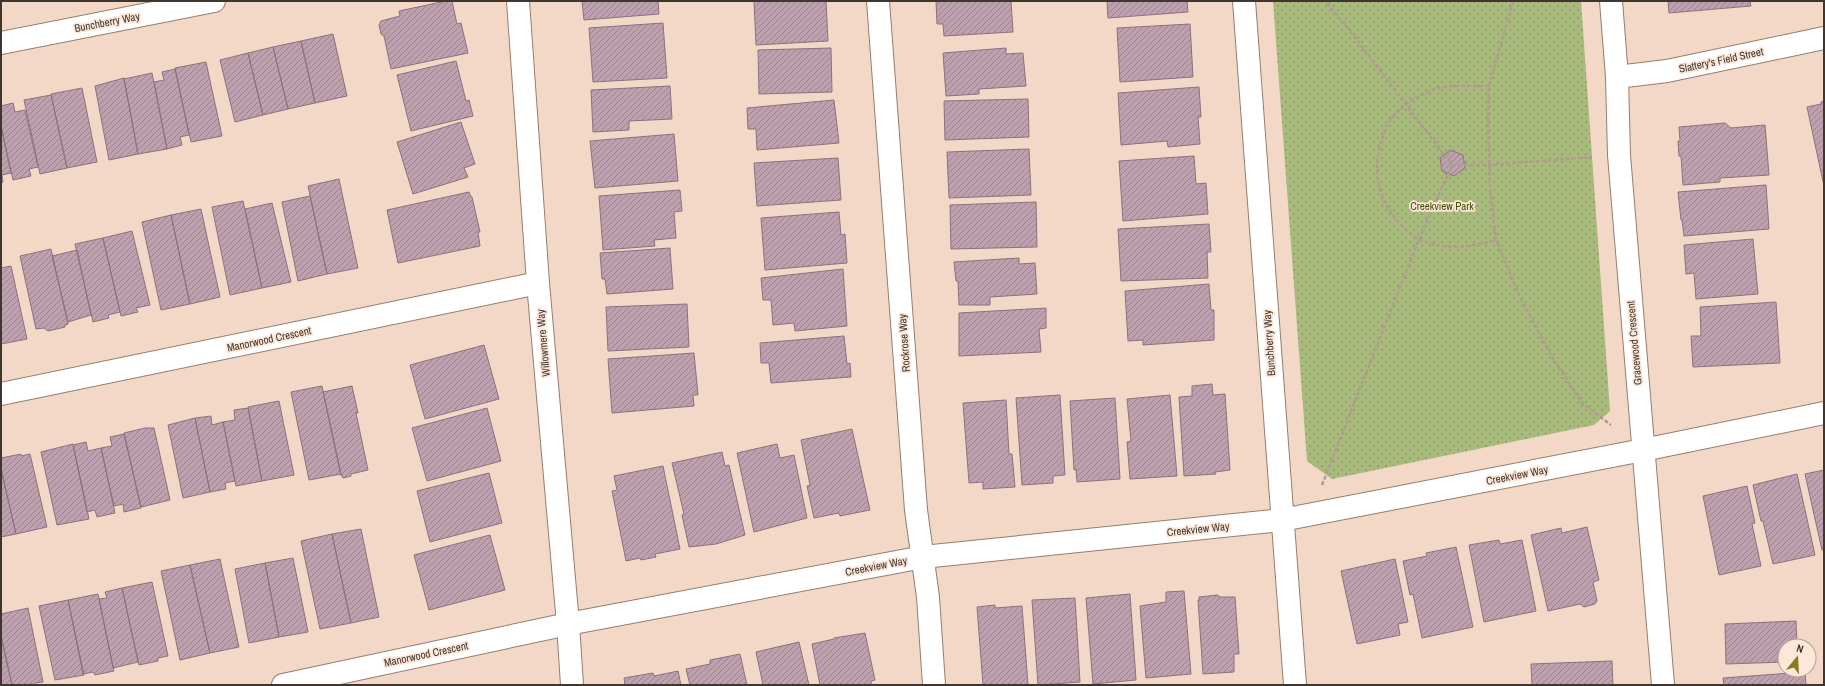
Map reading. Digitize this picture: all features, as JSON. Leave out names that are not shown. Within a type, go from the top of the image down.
[{"type":"street","name":"Bunchberry Way","points":[[1,43],[214,1]]},
{"type":"street","name":"Willowmere Way","points":[[518,1],[538,283],[572,685]]},
{"type":"street","name":"Rockrose Way","points":[[878,1],[916,510],[928,597],[934,685]]},
{"type":"street","name":"Bunchberry Way","points":[[1244,1],[1295,685]]},
{"type":"street","name":"Gracewood Crescent","points":[[1611,1],[1617,77],[1619,155],[1663,685]]},
{"type":"street","name":"Slattery's Field Street","points":[[1617,77],[1667,71],[1824,38]]},
{"type":"street","name":"Manorwood Crescent","points":[[1,394],[538,283]]},
{"type":"street","name":"Creekview Way","points":[[568,624],[923,557],[1282,520],[1643,450],[1824,413]]},
{"type":"street","name":"Manorwood Crescent","points":[[283,685],[568,624]]},
{"type":"path","points":[[1324,1],[1347,27],[1452,164]]},
{"type":"path","points":[[1513,1],[1490,86],[1488,125],[1490,188],[1496,240],[1520,297],[1551,355],[1582,403],[1611,425]]},
{"type":"path","points":[[1490,86],[1457,86],[1433,90],[1406,104],[1387,125],[1378,153],[1378,181],[1387,207],[1402,225],[1419,239],[1445,246],[1477,246],[1496,240]]},
{"type":"path","points":[[1452,164],[1490,165],[1619,155]]},
{"type":"path","points":[[1322,486],[1419,239],[1452,164]]},
{"type":"green space","name":"Creekview Park","points":[[1273,1],[1581,1],[1610,411],[1594,425],[1332,479],[1307,461]]},
{"type":"building","points":[[452,1],[457,24],[461,23],[468,53],[391,69],[384,36],[381,34],[379,25],[381,21],[400,16],[399,11]]},
{"type":"building","points":[[582,1],[658,1],[659,14],[584,20]]},
{"type":"building","points":[[754,1],[826,1],[828,41],[756,45]]},
{"type":"building","points":[[936,1],[1011,1],[1013,32],[944,36],[943,24],[937,24]]},
{"type":"building","points":[[1107,1],[1187,1],[1188,12],[1108,18]]},
{"type":"building","points":[[1668,1],[1750,1],[1751,6],[1669,13]]},
{"type":"building","points":[[663,23],[667,78],[593,82],[589,28]]},
{"type":"building","points":[[1190,24],[1193,77],[1120,82],[1117,28]]},
{"type":"building","points":[[333,34],[347,96],[315,103],[301,41]]},
{"type":"building","points":[[301,41],[315,103],[288,109],[273,47]]},
{"type":"building","points":[[273,47],[288,109],[263,115],[248,53]]},
{"type":"building","points":[[831,48],[832,92],[759,94],[758,50]]},
{"type":"building","points":[[1006,48],[1006,54],[1023,53],[1026,86],[979,89],[979,94],[946,96],[943,53]]},
{"type":"building","points":[[248,53],[263,115],[235,122],[220,60]]},
{"type":"building","points":[[456,61],[466,101],[469,100],[473,116],[411,131],[397,75]]},
{"type":"building","points":[[206,62],[222,136],[191,142],[175,68]]},
{"type":"building","points":[[175,69],[189,135],[180,137],[182,145],[167,149],[154,82],[164,80],[162,72]]},
{"type":"building","points":[[152,73],[167,149],[138,154],[124,79]]},
{"type":"building","points":[[124,78],[138,154],[109,160],[95,86]]},
{"type":"building","points":[[670,86],[672,119],[629,121],[629,130],[593,132],[591,90]]},
{"type":"building","points":[[1199,87],[1201,117],[1198,117],[1200,144],[1168,147],[1167,141],[1121,145],[1118,93]]},
{"type":"building","points":[[82,88],[97,162],[67,168],[51,94]]},
{"type":"building","points":[[51,95],[67,168],[40,174],[24,100]]},
{"type":"building","points":[[1028,99],[1029,137],[945,140],[944,101]]},
{"type":"building","points":[[834,100],[839,143],[757,150],[756,129],[748,129],[747,108]]},
{"type":"building","points":[[1824,101],[1824,186],[1807,107],[1821,104],[1821,102]]},
{"type":"building","points":[[13,103],[15,112],[25,110],[38,167],[29,169],[31,176],[13,180],[1,126],[1,106]]},
{"type":"building","points":[[461,122],[475,164],[464,168],[468,177],[413,194],[397,142]]},
{"type":"building","points":[[1725,123],[1731,128],[1765,125],[1769,175],[1720,178],[1720,182],[1683,185],[1681,156],[1679,156],[1679,127]]},
{"type":"building","points":[[1,126],[11,173],[2,175],[3,182],[1,183]]},
{"type":"building","points":[[674,134],[678,181],[595,188],[590,141]]},
{"type":"building","points":[[1029,149],[1031,195],[949,198],[947,152]]},
{"type":"building","points":[[1450,150],[1463,155],[1465,168],[1454,176],[1442,171],[1440,158]]},
{"type":"building","points":[[1194,156],[1196,184],[1206,183],[1208,214],[1123,221],[1119,161]]},
{"type":"building","points":[[838,158],[841,200],[757,206],[754,163]]},
{"type":"building","points":[[339,179],[358,268],[327,274],[308,186]]},
{"type":"building","points":[[1766,185],[1769,229],[1684,236],[1678,192]]},
{"type":"building","points":[[680,190],[682,211],[674,212],[676,238],[654,240],[655,246],[603,250],[599,196]]},
{"type":"building","points":[[469,192],[472,197],[480,232],[478,232],[480,246],[398,263],[387,210]]},
{"type":"building","points":[[310,196],[327,274],[298,281],[282,202]]},
{"type":"building","points":[[243,201],[262,288],[230,295],[212,207]]},
{"type":"building","points":[[1036,202],[1037,247],[951,249],[950,205]]},
{"type":"building","points":[[272,203],[291,282],[262,288],[245,209]]},
{"type":"building","points":[[201,209],[220,297],[190,304],[171,215]]},
{"type":"building","points":[[839,212],[841,235],[845,234],[847,263],[765,270],[761,218]]},
{"type":"building","points":[[171,215],[190,304],[161,310],[142,222]]},
{"type":"building","points":[[1209,224],[1211,252],[1207,252],[1208,278],[1121,281],[1118,229]]},
{"type":"building","points":[[132,231],[150,305],[136,308],[138,312],[121,316],[103,238]]},
{"type":"building","points":[[103,238],[120,312],[108,315],[109,318],[93,322],[75,244]]},
{"type":"building","points":[[1753,239],[1758,294],[1696,299],[1694,273],[1686,274],[1684,245]]},
{"type":"building","points":[[670,248],[673,289],[607,294],[605,279],[602,279],[600,253]]},
{"type":"building","points":[[51,249],[68,324],[65,325],[65,327],[48,331],[44,328],[36,329],[20,256]]},
{"type":"building","points":[[77,250],[91,315],[68,322],[52,256]]},
{"type":"building","points":[[1019,258],[1019,264],[1035,263],[1037,294],[990,297],[990,305],[959,305],[958,281],[956,281],[954,262]]},
{"type":"building","points":[[11,266],[27,339],[1,344],[1,268]]},
{"type":"building","points":[[843,269],[847,326],[795,331],[794,323],[773,325],[771,300],[763,300],[761,278]]},
{"type":"building","points":[[1209,284],[1211,310],[1214,310],[1214,340],[1143,345],[1143,340],[1128,341],[1125,291]]},
{"type":"building","points":[[1776,302],[1780,363],[1693,367],[1691,336],[1701,336],[1700,307]]},
{"type":"building","points":[[687,304],[689,347],[608,351],[606,307]]},
{"type":"building","points":[[1046,308],[1046,328],[1039,329],[1041,352],[959,356],[959,313]]},
{"type":"building","points":[[844,336],[847,364],[850,363],[851,377],[771,383],[769,363],[761,363],[760,343]]},
{"type":"building","points":[[484,345],[499,399],[425,419],[410,365]]},
{"type":"building","points":[[694,353],[698,395],[693,395],[694,406],[612,413],[608,359]]},
{"type":"building","points":[[1212,384],[1213,395],[1225,394],[1230,470],[1215,472],[1216,474],[1184,476],[1179,397],[1192,396],[1192,386]]},
{"type":"building","points":[[322,386],[341,474],[309,480],[291,392]]},
{"type":"building","points":[[352,386],[368,470],[351,474],[351,476],[343,478],[342,475],[341,476],[323,392]]},
{"type":"building","points":[[1060,395],[1065,475],[1053,476],[1053,483],[1022,485],[1016,398]]},
{"type":"building","points":[[1170,395],[1177,476],[1130,479],[1127,442],[1131,441],[1127,399]]},
{"type":"building","points":[[1115,398],[1120,479],[1077,482],[1076,469],[1074,470],[1070,401]]},
{"type":"building","points":[[1006,400],[1009,454],[1012,454],[1015,487],[983,489],[983,482],[969,483],[963,403]]},
{"type":"building","points":[[279,401],[294,475],[262,481],[248,407]]},
{"type":"building","points":[[248,408],[262,481],[236,486],[223,422],[235,420],[234,410]]},
{"type":"building","points":[[487,408],[501,461],[427,481],[412,428]]},
{"type":"building","points":[[211,416],[212,425],[223,422],[235,481],[225,483],[226,489],[210,492],[195,418]]},
{"type":"building","points":[[195,418],[210,492],[183,498],[168,425]]},
{"type":"building","points":[[145,428],[154,428],[170,500],[141,507],[124,433]]},
{"type":"building","points":[[852,429],[870,510],[840,516],[839,513],[814,518],[807,486],[810,485],[801,440]]},
{"type":"building","points":[[124,434],[141,508],[124,512],[123,504],[114,506],[101,448],[112,446],[110,437]]},
{"type":"building","points":[[86,442],[88,451],[101,448],[115,513],[97,517],[95,510],[87,512],[73,445]]},
{"type":"building","points":[[73,444],[89,519],[57,525],[41,452]]},
{"type":"building","points":[[777,444],[780,458],[794,455],[807,518],[754,532],[737,453]]},
{"type":"building","points":[[722,452],[725,466],[729,465],[745,535],[716,544],[689,547],[682,515],[684,514],[672,463]]},
{"type":"building","points":[[21,454],[21,456],[30,454],[47,527],[16,534],[1,469],[1,458]]},
{"type":"building","points":[[663,466],[680,549],[655,554],[656,557],[626,561],[612,491],[617,490],[614,476]]},
{"type":"building","points":[[1,469],[16,534],[1,537]]},
{"type":"building","points":[[1824,470],[1824,550],[1822,550],[1805,474]]},
{"type":"building","points":[[489,473],[502,523],[430,542],[417,491]]},
{"type":"building","points":[[1797,474],[1815,555],[1773,564],[1753,485]]},
{"type":"building","points":[[1747,486],[1755,523],[1752,524],[1761,566],[1719,575],[1703,496]]},
{"type":"building","points":[[1587,527],[1599,580],[1593,582],[1597,601],[1595,604],[1584,607],[1580,604],[1548,611],[1531,535],[1561,528],[1562,533]]},
{"type":"building","points":[[361,529],[379,617],[351,623],[332,534]]},
{"type":"building","points":[[332,534],[351,623],[320,629],[301,541]]},
{"type":"building","points":[[490,535],[505,590],[429,610],[414,555]]},
{"type":"building","points":[[1499,540],[1500,544],[1522,540],[1536,611],[1484,622],[1469,545]]},
{"type":"building","points":[[1456,547],[1473,627],[1422,638],[1413,594],[1410,595],[1403,561],[1427,556],[1426,553]]},
{"type":"building","points":[[293,558],[308,632],[279,637],[265,563]]},
{"type":"building","points":[[220,559],[239,647],[210,653],[190,565]]},
{"type":"building","points":[[1395,559],[1408,622],[1398,624],[1400,635],[1357,644],[1341,571]]},
{"type":"building","points":[[265,563],[279,637],[249,643],[235,569]]},
{"type":"building","points":[[190,565],[210,653],[180,660],[161,571]]},
{"type":"building","points":[[152,582],[168,656],[158,658],[158,661],[139,665],[122,588]]},
{"type":"building","points":[[122,588],[138,662],[113,668],[99,599],[107,598],[105,592]]},
{"type":"building","points":[[1184,591],[1191,674],[1146,678],[1140,606],[1166,602],[1166,592]]},
{"type":"building","points":[[98,594],[114,671],[95,675],[93,672],[83,674],[68,600]]},
{"type":"building","points":[[1130,594],[1136,680],[1093,684],[1086,598]]},
{"type":"building","points":[[1218,595],[1219,597],[1235,597],[1239,654],[1234,654],[1234,672],[1203,674],[1198,600],[1199,597]]},
{"type":"building","points":[[1075,598],[1080,682],[1038,685],[1032,600]]},
{"type":"building","points":[[68,600],[84,675],[55,680],[39,606]]},
{"type":"building","points":[[995,605],[995,608],[1022,606],[1028,685],[983,685],[977,607]]},
{"type":"building","points":[[28,608],[43,682],[35,683],[36,685],[12,685],[1,636],[1,614]]},
{"type":"building","points":[[1796,621],[1797,638],[1777,638],[1777,662],[1726,664],[1725,624]]},
{"type":"building","points":[[865,633],[875,680],[871,681],[871,685],[820,685],[812,644],[834,638]]},
{"type":"building","points":[[1,636],[12,685],[1,685]]},
{"type":"building","points":[[799,642],[809,685],[763,685],[756,652]]},
{"type":"building","points":[[740,654],[747,685],[690,685],[686,669],[710,664],[710,660]]},
{"type":"building","points":[[1612,661],[1613,685],[1532,685],[1531,664]]},
{"type":"building","points":[[678,671],[681,685],[625,685],[624,678],[653,673],[654,676]]},
{"type":"building","points":[[1777,674],[1777,678],[1805,678],[1806,685],[1724,685],[1723,678]]}]
